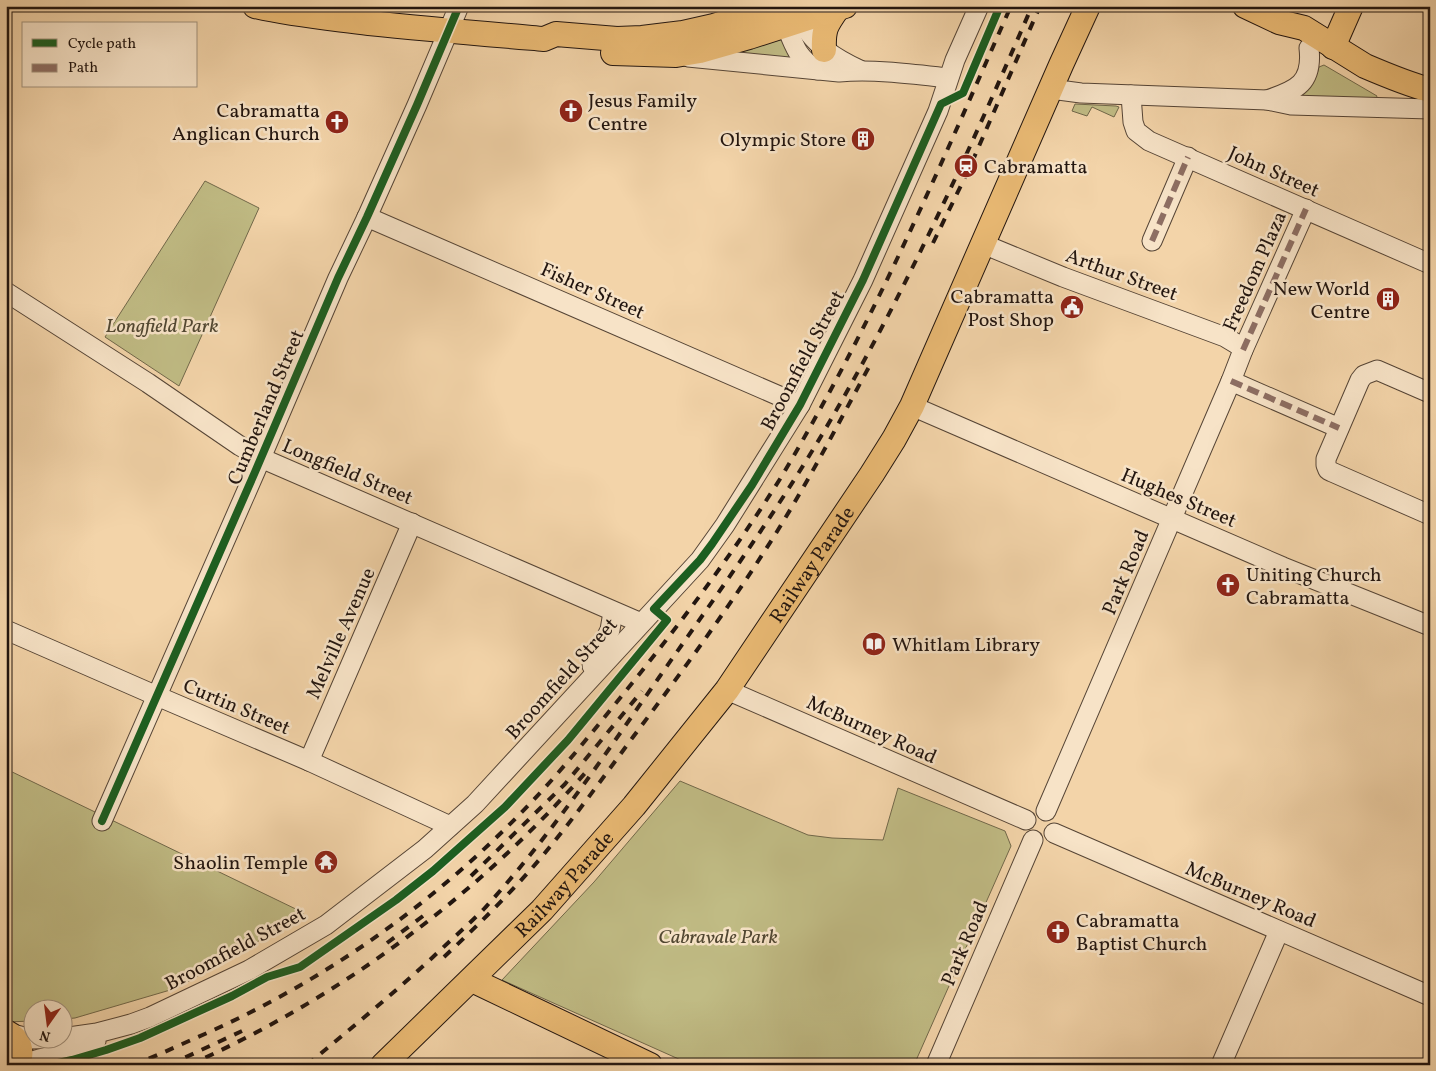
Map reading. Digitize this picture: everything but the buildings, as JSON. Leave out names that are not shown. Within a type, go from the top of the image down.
[{"type":"main road","points":[[255,6],[280,12],[448,31],[544,39],[556,34],[617,39],[642,38],[683,33],[788,13],[841,7]]},
{"type":"main road","name":"Railway Parade","points":[[383,1065],[542,910],[634,806],[727,690],[872,474],[912,406],[1088,6]]},
{"type":"main road","points":[[1245,6],[1279,22],[1304,28],[1374,70],[1430,90]]},
{"type":"main road","points":[[1333,47],[1351,6]]},
{"type":"main road","points":[[822,60],[824,32],[841,7]]},
{"type":"main road","points":[[544,39],[555,47],[635,54],[676,55],[730,43],[788,13]]},
{"type":"main road","points":[[1279,22],[1298,41],[1364,80],[1395,94],[1430,104]]},
{"type":"main road","points":[[472,980],[650,1065]]},
{"type":"main road","points":[[8,1033],[16,1039],[20,1047],[18,1065]]},
{"type":"main road","name":"Railway Parade","points":[[370,1065],[410,1039]]},
{"type":"street","name":"Cumberland Street","points":[[102,821],[338,278],[367,217],[459,6]]},
{"type":"street","name":"Broomfield Street","points":[[131,1024],[166,1010],[250,970],[326,925],[412,859],[475,804],[700,560],[752,484],[800,405],[864,280],[938,111],[948,78],[979,6]]},
{"type":"street","points":[[788,13],[808,32],[822,60]]},
{"type":"street","points":[[1267,100],[1289,93],[1302,83],[1310,66],[1309,48]]},
{"type":"street","points":[[676,55],[749,64],[838,60],[861,70],[948,78]]},
{"type":"street","points":[[1051,89],[1076,93],[1267,100],[1291,105],[1430,109]]},
{"type":"street","name":"John Street","points":[[1131,95],[1133,122],[1136,131],[1149,141],[1430,264]]},
{"type":"street","points":[[1152,241],[1188,157]]},
{"type":"street","name":"Freedom Plaza","points":[[1243,350],[1306,209]]},
{"type":"street","name":"Fisher Street","points":[[367,217],[800,405]]},
{"type":"street","name":"Arthur Street","points":[[983,244],[1063,277],[1225,337],[1243,350]]},
{"type":"street","name":"Longfield Street","points":[[6,292],[261,458],[641,624]]},
{"type":"street","name":"Park Road","points":[[1046,811],[1232,381],[1243,350]]},
{"type":"street","points":[[1430,393],[1376,370],[1364,375],[1360,380],[1326,459],[1328,470],[1430,515]]},
{"type":"street","points":[[1232,381],[1339,428]]},
{"type":"street","name":"Hughes Street","points":[[912,406],[1283,567],[1430,626]]},
{"type":"street","name":"Melville Avenue","points":[[309,760],[412,523]]},
{"type":"street","points":[[581,688],[606,640],[613,612]]},
{"type":"street","name":"Curtin Street","points":[[6,630],[309,760],[450,826]]},
{"type":"street","name":"McBurney Road","points":[[727,690],[1026,820]]},
{"type":"street","points":[[1036,810],[1046,811],[1055,820],[1056,829],[1047,840],[1033,840],[1025,829],[1026,820],[1036,810]]},
{"type":"street","name":"McBurney Road","points":[[1054,833],[1430,996]]},
{"type":"street","name":"Park Road","points":[[936,1065],[1033,840]]},
{"type":"street","points":[[1221,1065],[1279,931]]},
{"type":"street","points":[[72,1037],[97,1033],[131,1024]]},
{"type":"street","points":[[18,1065],[71,1051],[131,1024]]},
{"type":"street","points":[[8,1033],[22,1037]]},
{"type":"green space","points":[[784,36],[795,62],[713,56]]},
{"type":"green space","points":[[1324,65],[1377,96],[1374,104],[1295,97],[1317,74],[1319,67]]},
{"type":"green space","points":[[1075,104],[1119,107],[1114,117],[1092,107],[1087,116],[1072,111]]},
{"type":"green space","name":"Longfield Park","points":[[205,181],[259,208],[179,386],[105,337]]},
{"type":"green space","points":[[6,769],[304,913],[177,988],[72,1018],[72,998],[22,998],[22,1021],[6,1022]]},
{"type":"green space","name":"Cabravale Park","points":[[680,781],[808,835],[883,840],[898,788],[1005,831],[1011,846],[914,1065],[692,1065],[502,980],[594,882]]},
{"type":"railway","points":[[132,1065],[236,1019],[324,971],[365,944],[406,915],[482,851],[533,801],[575,753],[649,662],[708,585],[745,533],[793,458],[878,298],[924,202],[1011,6]]},
{"type":"railway","points":[[307,1065],[433,957],[483,910],[507,883],[575,796],[744,556],[823,433],[881,329],[960,169],[1032,6]]},
{"type":"railway","points":[[933,243],[969,169],[1040,6]]},
{"type":"railway","points":[[444,957],[528,873],[587,800],[700,646],[748,576],[792,506],[870,365]]},
{"type":"railway","points":[[471,876],[565,784],[642,691]]},
{"type":"railway","points":[[189,1065],[245,1038],[299,1008],[352,976],[403,940],[452,902],[499,861],[586,772]]},
{"type":"railway","points":[[387,943],[427,913]]},
{"type":"railway","points":[[169,1065],[242,1031]]},
{"type":"marked path","points":[[1152,241],[1188,157]]},
{"type":"marked path","points":[[1243,350],[1306,209]]},
{"type":"marked path","points":[[1231,381],[1339,428]]},
{"type":"cycle path","points":[[102,821],[338,278],[417,105],[459,6]]},
{"type":"cycle path","points":[[49,1065],[106,1050],[140,1038],[232,996],[267,977],[300,967],[396,900],[433,871],[505,807],[568,740],[667,620],[654,609],[700,560],[712,544],[752,485],[800,405],[863,280],[941,104],[963,93],[1000,6]]},
{"type":"place","name":"Jesus Family Centre","points":[[571,111]]},
{"type":"place","name":"Cabramatta Anglican Church","points":[[337,122]]},
{"type":"place","name":"Olympic Store","points":[[863,139]]},
{"type":"place","name":"Cabramatta","points":[[966,166]]},
{"type":"place","name":"New World Centre","points":[[1388,299]]},
{"type":"place","name":"Cabramatta Post Shop","points":[[1072,307]]},
{"type":"place","name":"Uniting Church Cabramatta","points":[[1228,585]]},
{"type":"place","name":"Whitlam Library","points":[[874,644]]},
{"type":"place","name":"Shaolin Temple","points":[[326,862]]},
{"type":"place","name":"Cabramatta Baptist Church","points":[[1058,932]]}]
